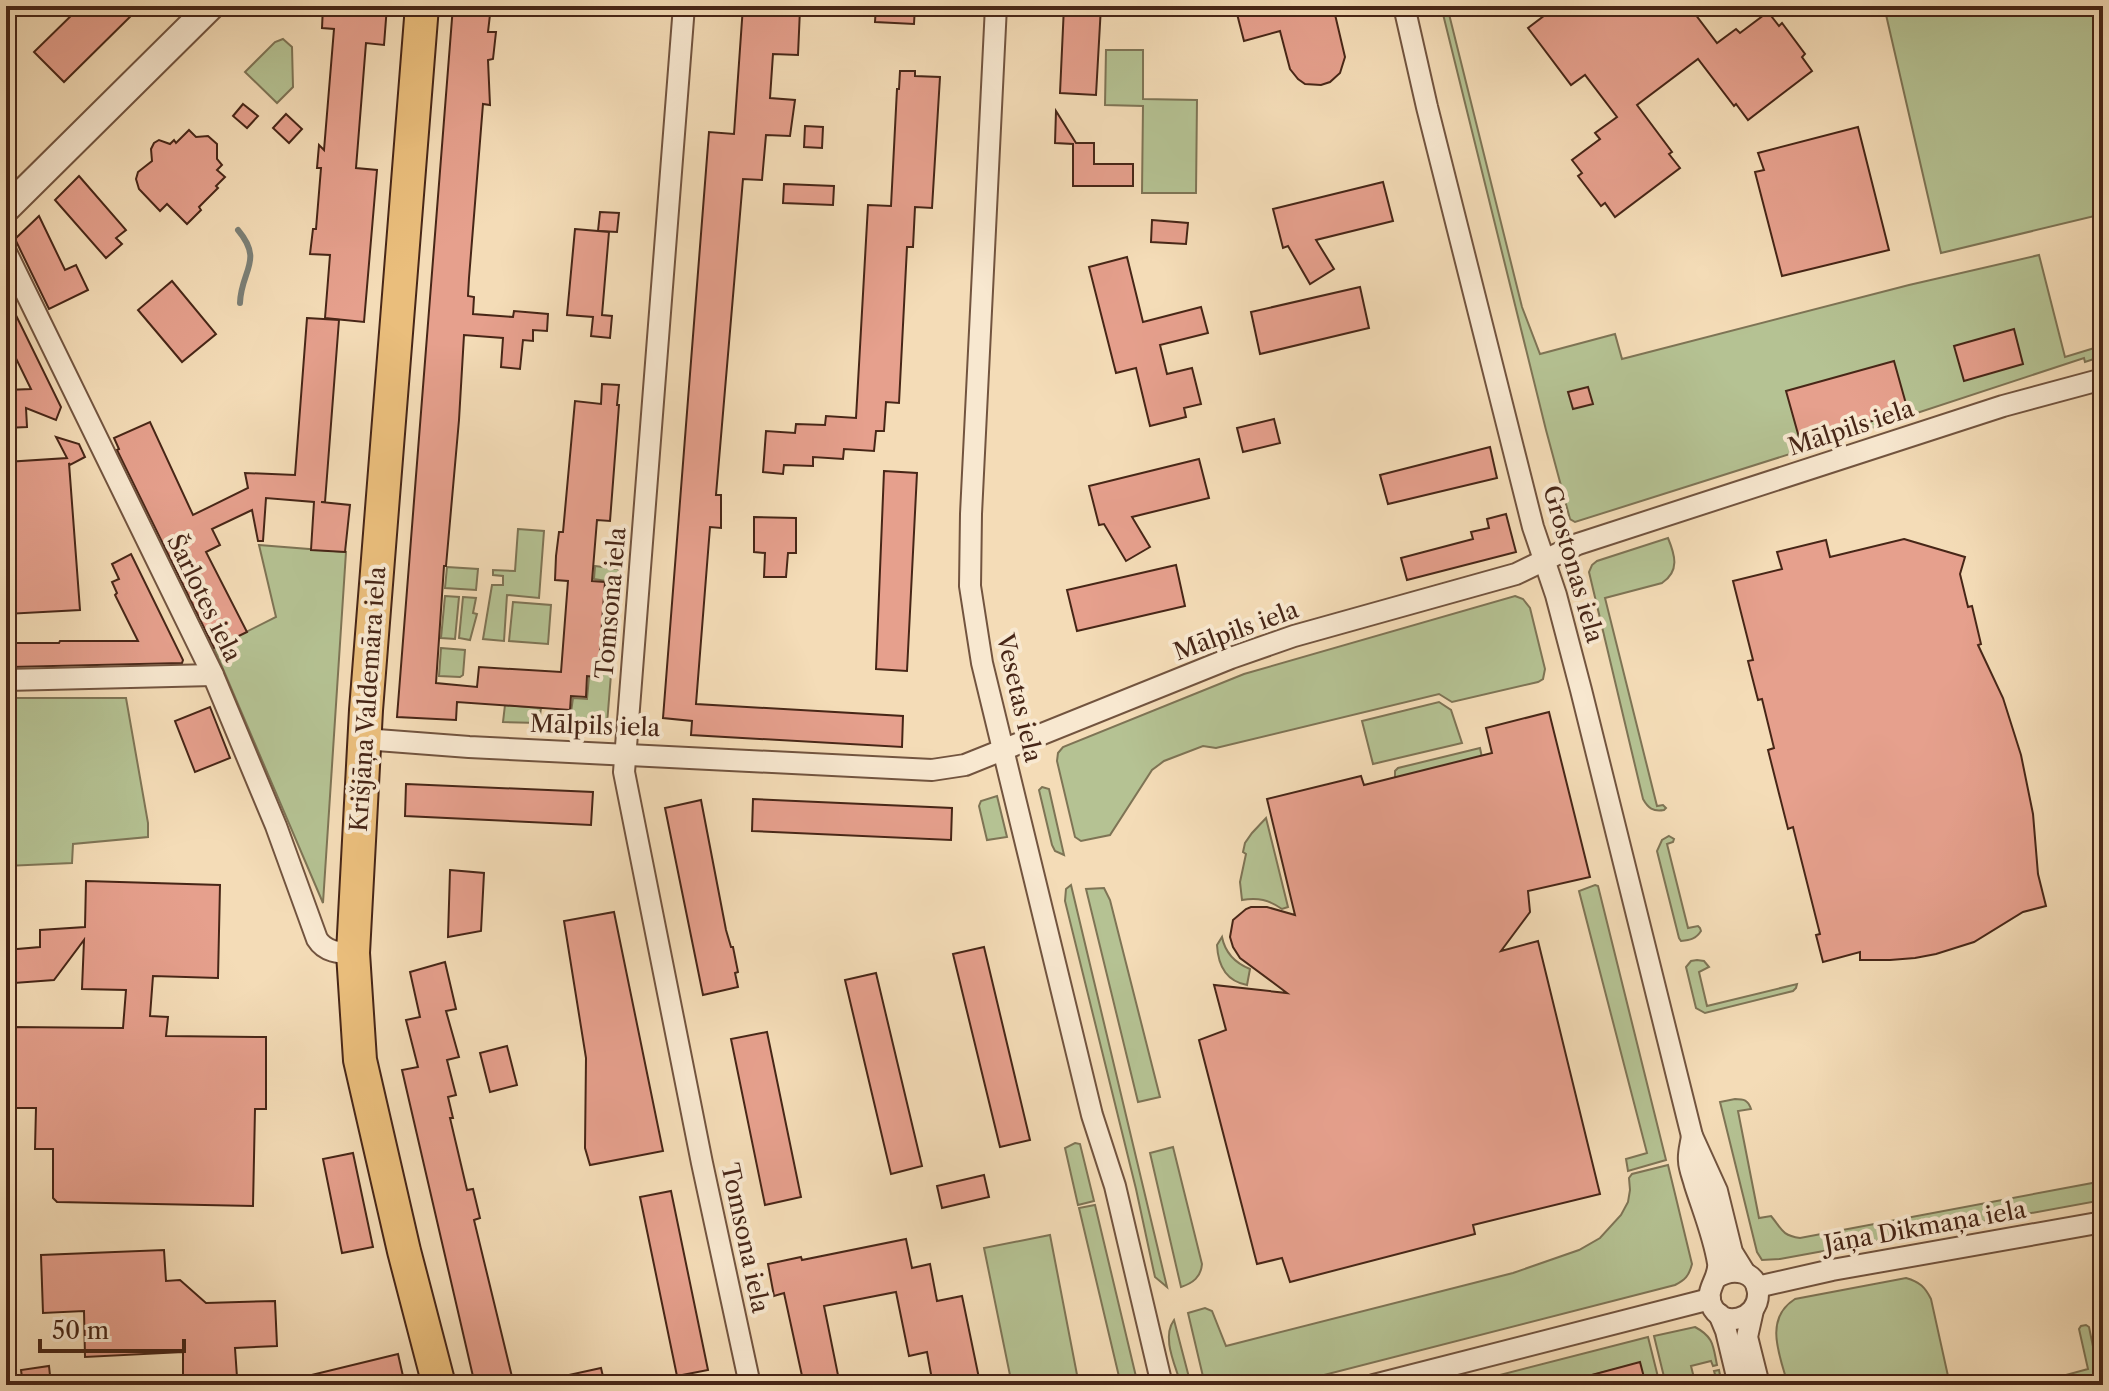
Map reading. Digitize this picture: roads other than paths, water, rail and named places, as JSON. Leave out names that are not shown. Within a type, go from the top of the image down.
[{"type":"main road","name":"Krišjāņa Valdemāra iela","points":[[422,6],[364,739],[353,953],[360,1060],[439,1385]]},
{"type":"street","points":[[6,209],[211,6]]},
{"type":"street","name":"Tomsona iela","points":[[684,6],[624,772],[664,979],[750,1385]]},
{"type":"street","name":"Vesetas iela","points":[[996,6],[969,568],[972,604],[980,649],[1092,1115],[1115,1186],[1162,1385]]},
{"type":"street","name":"Grostonas iela","points":[[1404,6],[1533,527],[1546,561],[1578,676],[1692,1136],[1717,1191],[1732,1252],[1751,1280]]},
{"type":"street","name":"Šarlotes iela","points":[[6,252],[213,675],[276,826],[317,939],[321,947],[337,953],[353,953]]},
{"type":"street","name":"Mālpils iela","points":[[364,739],[932,770],[965,765],[1231,658],[1294,636],[1516,574],[1578,544],[2003,406],[2103,379]]},
{"type":"street","points":[[6,680],[213,675]]},
{"type":"street","name":"Grostonas iela","points":[[1692,1136],[1688,1162],[1717,1256],[1719,1268],[1716,1278]]},
{"type":"street","name":"Jāņa Dikmaņa iela","points":[[1751,1280],[1832,1270],[2103,1222]]},
{"type":"street","points":[[1714,1306],[1725,1318],[1748,1316],[1757,1303],[1751,1280],[1730,1271],[1716,1278],[1712,1284],[1714,1306],[1726,1331],[1739,1385]]},
{"type":"street","points":[[1374,1385],[1714,1306]]},
{"type":"street","points":[[1753,1310],[1747,1337],[1759,1385]]},
{"type":"waterway","points":[[238,230],[246,241],[250,258],[240,303]]}]
